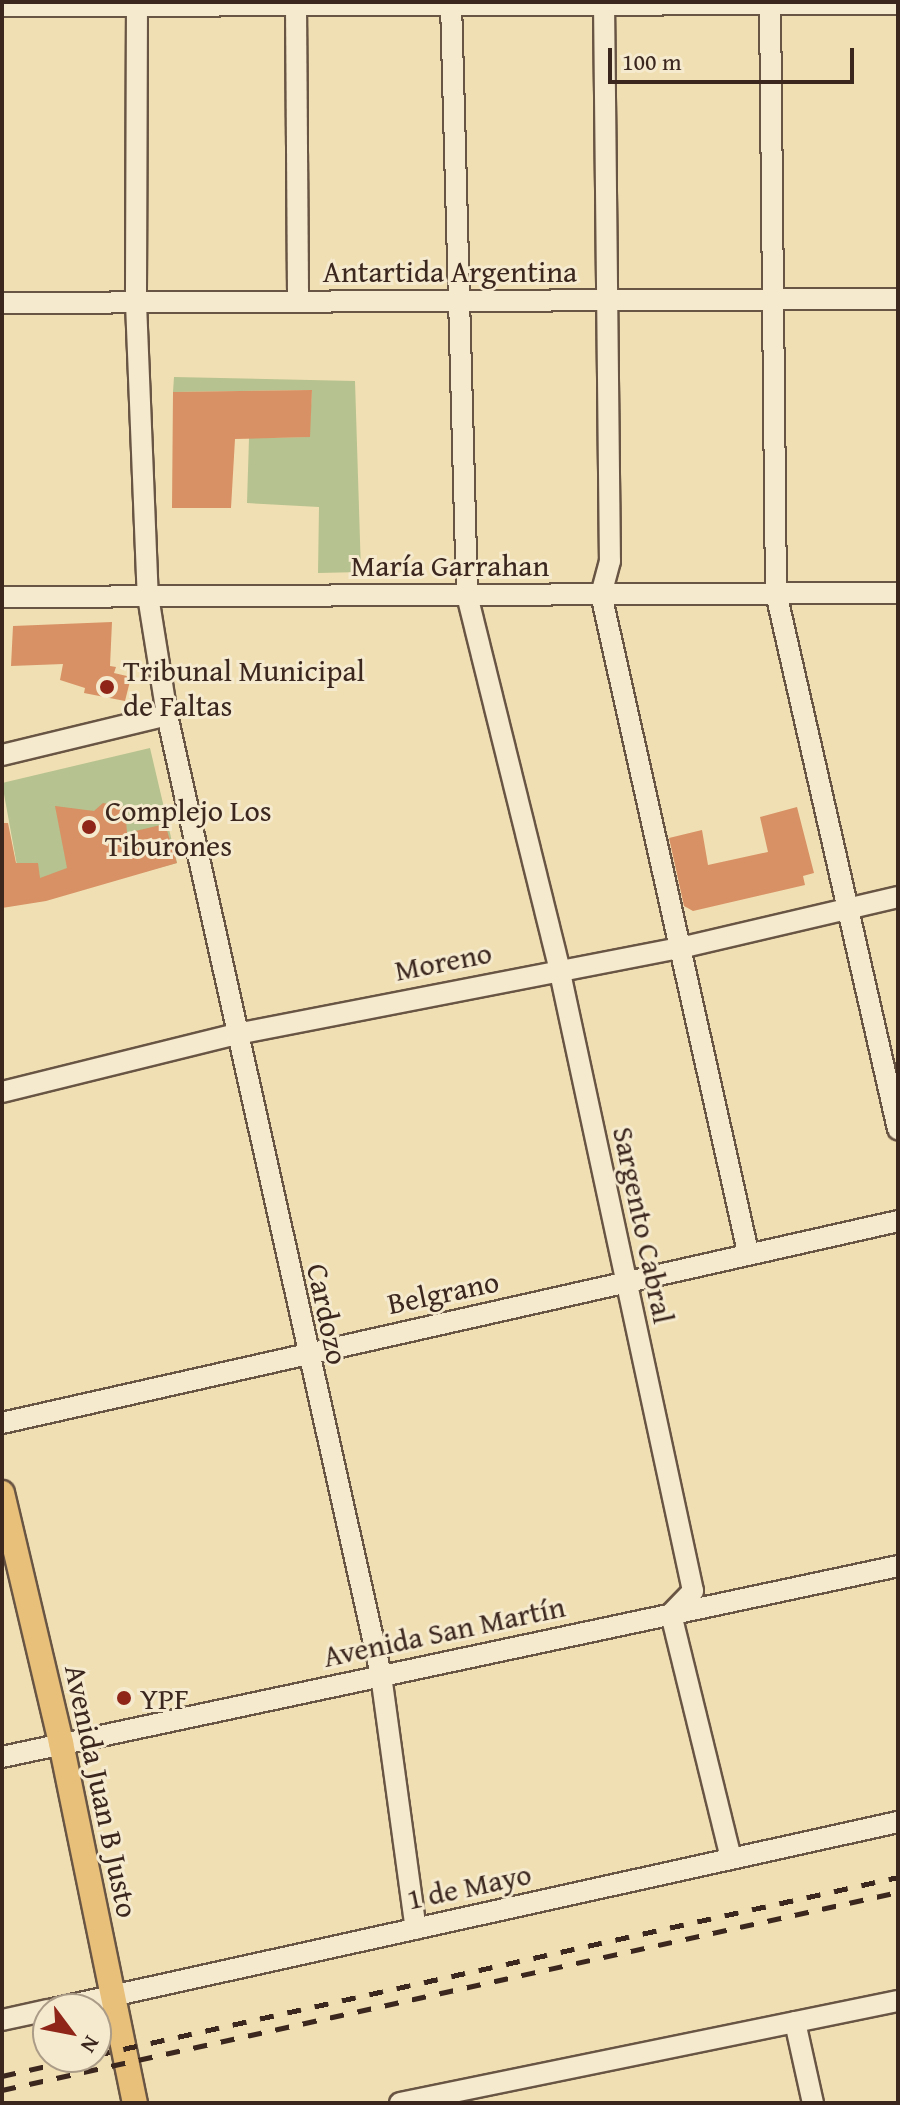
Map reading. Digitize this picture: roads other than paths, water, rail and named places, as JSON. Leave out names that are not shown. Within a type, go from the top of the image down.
[{"type":"main road","name":"Avenida Juan B Justo","points":[[2,1493],[61,1743],[110,1993]]},
{"type":"main road","name":"Avenida Juan B Justo","points":[[112,2000],[135,2103]]},
{"type":"street","name":"Sargento Cabral","points":[[451,3],[467,595],[559,968],[624,1283],[693,1591],[671,1614]]},
{"type":"street","points":[[604,3],[610,561],[601,594],[676,949],[748,1252]]},
{"type":"street","points":[[770,3],[776,593],[852,909],[898,1129]]},
{"type":"street","name":"Cardozo","points":[[137,4],[136,303],[148,596],[167,715],[305,1352],[381,1675],[416,1929]]},
{"type":"street","points":[[2,6],[898,4]]},
{"type":"street","points":[[296,5],[298,302]]},
{"type":"street","name":"Antartida Argentina","points":[[2,303],[898,299]]},
{"type":"street","name":"María Garrahan","points":[[2,597],[898,593]]},
{"type":"street","points":[[2,755],[167,715]]},
{"type":"street","name":"Moreno","points":[[2,1092],[237,1034],[559,968],[676,949],[898,897]]},
{"type":"street","name":"Belgrano","points":[[2,1423],[305,1352],[624,1283],[748,1252],[898,1221]]},
{"type":"street","name":"Avenida San Martín","points":[[2,1757],[898,1566]]},
{"type":"street","points":[[671,1614],[731,1859]]},
{"type":"street","name":"1 de Mayo","points":[[112,1996],[898,1822]]},
{"type":"street","points":[[400,2103],[480,2094],[898,2001]]},
{"type":"street","name":"1 de Mayo","points":[[2,2020],[32,2014]]},
{"type":"street","points":[[795,2022],[813,2103]]},
{"type":"railway","points":[[112,2051],[898,1877]]},
{"type":"railway","points":[[2,2090],[898,1892]]},
{"type":"railway","points":[[2,2076],[32,2069]]},
{"type":"place","name":"Tribunal Municipal de Faltas","points":[[107,687]]},
{"type":"place","name":"Complejo Los Tiburones","points":[[89,827]]},
{"type":"place","name":"YPF","points":[[124,1698]]}]
